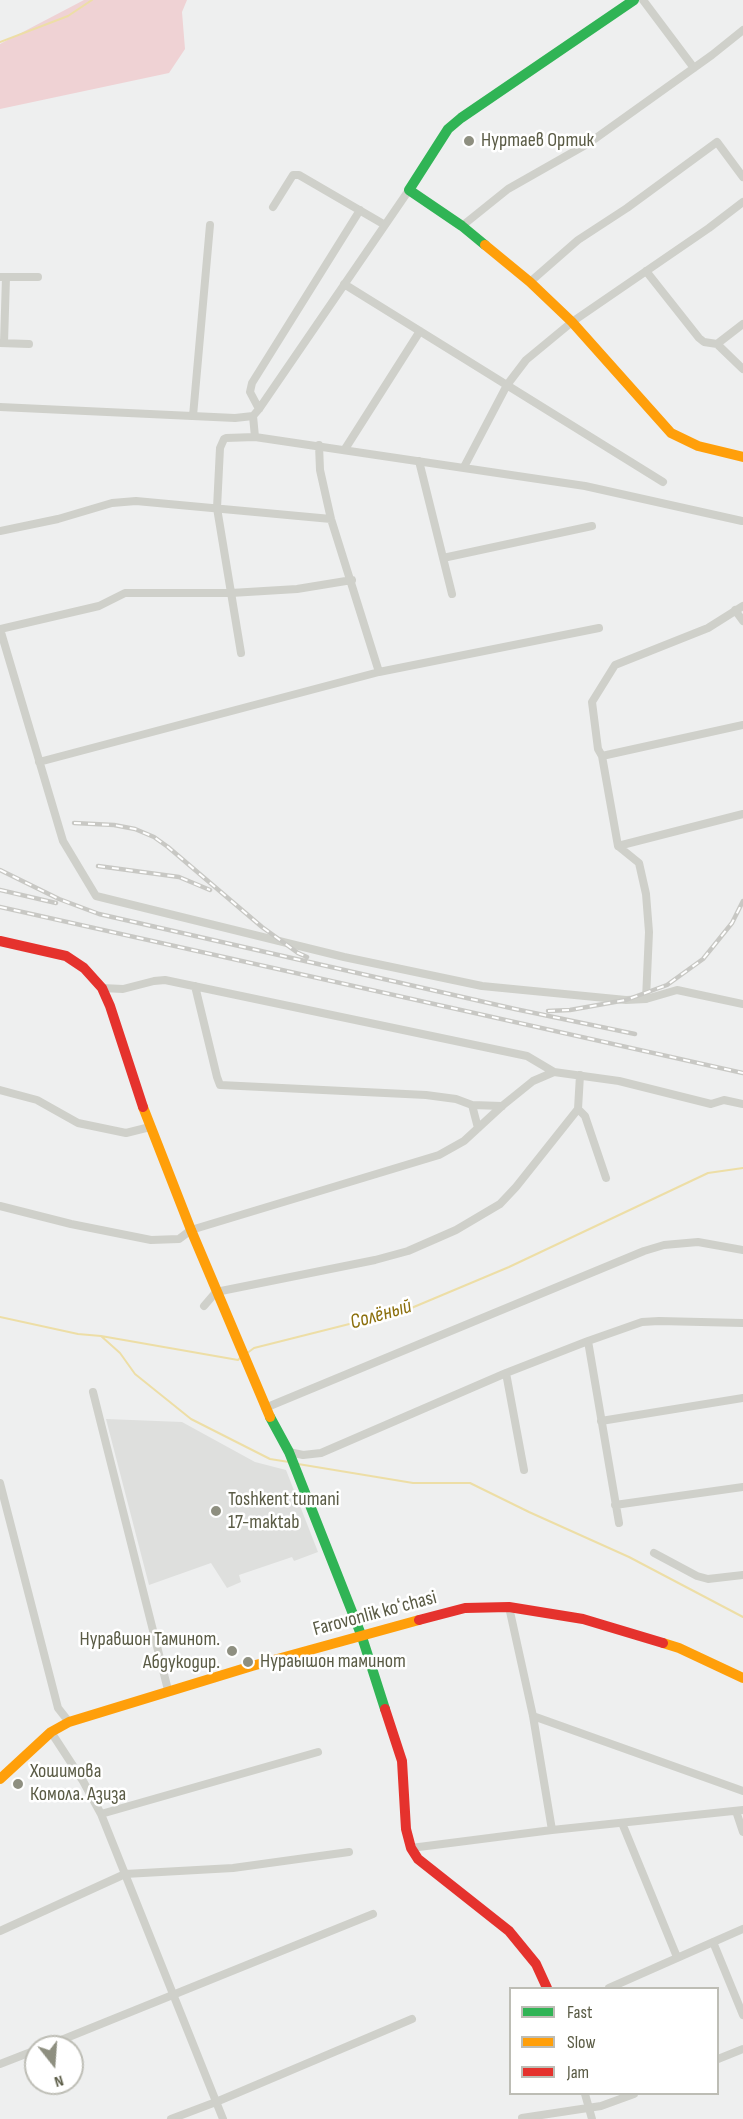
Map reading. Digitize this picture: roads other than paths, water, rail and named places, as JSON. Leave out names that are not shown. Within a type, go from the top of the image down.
[{"type":"street","points":[[0,407],[235,418],[253,416],[260,410],[448,129],[634,0]]},
{"type":"street","points":[[643,0],[694,68]]},
{"type":"street","points":[[462,226],[508,189],[589,143],[743,30]]},
{"type":"street","points":[[530,282],[578,240],[627,208],[717,142],[743,177]]},
{"type":"street","points":[[273,207],[293,175],[296,174],[385,225]]},
{"type":"street","points":[[409,190],[462,226],[530,282],[572,322],[671,434],[698,446],[743,457]]},
{"type":"street","points":[[464,467],[507,385],[526,360],[572,322],[709,228],[743,201]]},
{"type":"street","points":[[260,410],[250,392],[252,383],[360,210]]},
{"type":"street","points":[[193,416],[210,225]]},
{"type":"street","points":[[646,271],[699,338],[704,342],[717,344],[743,369]]},
{"type":"street","points":[[29,344],[2,343],[3,277],[38,277]]},
{"type":"street","points":[[344,284],[663,483]]},
{"type":"street","points":[[717,344],[743,324]]},
{"type":"street","points":[[345,449],[420,331]]},
{"type":"street","points":[[253,416],[255,437]]},
{"type":"street","points":[[241,653],[217,508],[220,448],[224,439],[255,437],[319,445],[585,486],[742,521]]},
{"type":"street","points":[[319,445],[320,470],[332,519],[379,672]]},
{"type":"street","points":[[419,461],[452,594]]},
{"type":"street","points":[[0,531],[58,519],[120,502],[136,501],[332,519]]},
{"type":"street","points":[[443,558],[592,526]]},
{"type":"street","points":[[352,580],[297,589],[231,592],[125,592],[99,606],[0,629],[63,841],[96,896],[344,957],[482,986],[626,1000],[646,999],[677,990],[743,1004]]},
{"type":"street","points":[[646,999],[649,932],[646,894],[639,863],[618,846],[602,756],[598,749],[592,702],[615,665],[708,628],[739,608],[743,621]]},
{"type":"street","points":[[39,762],[379,672],[599,628]]},
{"type":"street","points":[[602,756],[743,726]]},
{"type":"street","points":[[618,846],[743,814]]},
{"type":"street","points":[[0,941],[66,956],[84,968],[102,988],[150,1127],[190,1230],[265,1408],[290,1455],[363,1637],[402,1761],[406,1828],[411,1848],[418,1859],[509,1931],[536,1964],[546,1987]]},
{"type":"street","points":[[102,988],[123,988],[154,981],[195,986],[527,1056],[554,1072],[620,1081],[711,1104],[724,1100],[743,1104]]},
{"type":"street","points":[[195,986],[220,1084],[426,1095],[456,1099],[472,1105],[502,1106]]},
{"type":"street","points":[[0,1206],[71,1224],[151,1240],[179,1239],[190,1230],[439,1155],[464,1141],[502,1106],[533,1082],[554,1072]]},
{"type":"street","points":[[204,1306],[216,1292],[375,1260],[408,1251],[456,1230],[500,1203],[516,1187],[578,1109],[580,1075]]},
{"type":"street","points":[[0,1090],[37,1100],[78,1123],[126,1133],[150,1127]]},
{"type":"street","points":[[472,1105],[478,1128]]},
{"type":"street","points":[[578,1109],[585,1116],[606,1178]]},
{"type":"street","points":[[265,1408],[644,1251],[664,1245],[698,1242],[743,1250]]},
{"type":"street","points":[[290,1455],[321,1453],[506,1374],[642,1322],[743,1323]]},
{"type":"street","points":[[588,1341],[619,1523]]},
{"type":"street","points":[[506,1374],[524,1470]]},
{"type":"street","points":[[93,1392],[168,1690]]},
{"type":"street","points":[[602,1421],[743,1398]]},
{"type":"street","points":[[0,1483],[58,1708],[69,1722]]},
{"type":"street","points":[[615,1505],[743,1487]]},
{"type":"street","points":[[654,1553],[697,1576],[708,1579],[743,1575]]},
{"type":"street","points":[[508,1607],[533,1716],[552,1830]]},
{"type":"street","name":"Farovonlik koʻchasi","points":[[0,1779],[51,1732],[69,1722],[168,1690],[465,1608],[508,1607],[583,1619],[679,1648],[743,1678]]},
{"type":"street","points":[[533,1716],[743,1791]]},
{"type":"street","points":[[51,1732],[83,1781],[101,1814],[223,2119]]},
{"type":"street","points":[[101,1814],[318,1752]]},
{"type":"street","points":[[411,1848],[552,1830],[739,1811],[743,1832]]},
{"type":"street","points":[[622,1823],[677,1958]]},
{"type":"street","points":[[0,1931],[125,1874],[233,1868],[349,1852]]},
{"type":"street","points":[[75,2035],[373,1914]]},
{"type":"street","points":[[613,1987],[743,1929]]},
{"type":"street","points":[[713,1942],[743,2015]]},
{"type":"street","points":[[171,2119],[412,2019]]},
{"type":"street","points":[[719,2058],[743,2049]]},
{"type":"street","points":[[0,2064],[24,2055]]},
{"type":"street","points":[[585,2095],[592,2119]]},
{"type":"street","points":[[522,2118],[588,2106],[601,2106],[631,2095]]},
{"type":"waterway","points":[[0,42],[68,16],[92,0]]},
{"type":"waterway","name":"Солёный","points":[[246,1354],[254,1348],[409,1309],[509,1267],[708,1173],[743,1168]]},
{"type":"waterway","name":"Солёный","points":[[0,1317],[78,1334],[238,1360],[241,1357]]},
{"type":"waterway","points":[[101,1336],[120,1353],[135,1374],[191,1419],[270,1459],[289,1462]]},
{"type":"waterway","points":[[298,1464],[413,1483],[470,1483],[629,1557],[743,1617]]},
{"type":"railway","points":[[74,823],[114,825],[135,829],[154,837],[262,927],[307,957]]},
{"type":"railway","points":[[98,866],[179,877],[210,890]]},
{"type":"railway","points":[[0,870],[59,899],[99,914],[515,1009],[635,1034]]},
{"type":"railway","points":[[0,890],[56,903]]},
{"type":"railway","points":[[548,1011],[570,1010],[626,1000],[667,985],[703,959],[732,923],[743,901]]},
{"type":"railway","points":[[0,907],[743,1073]]},
{"type":"place","name":"Нуртаев Ортик","points":[[469,141]]},
{"type":"place","name":"Toshkent tumani 17-maktab","points":[[216,1511]]},
{"type":"place","name":"Нуравшон Таминот. Абдукодир.","points":[[232,1651]]},
{"type":"place","name":"Нураышон таминот","points":[[248,1662]]},
{"type":"place","name":"Хошимова Комола. Азиза","points":[[18,1784]]}]
